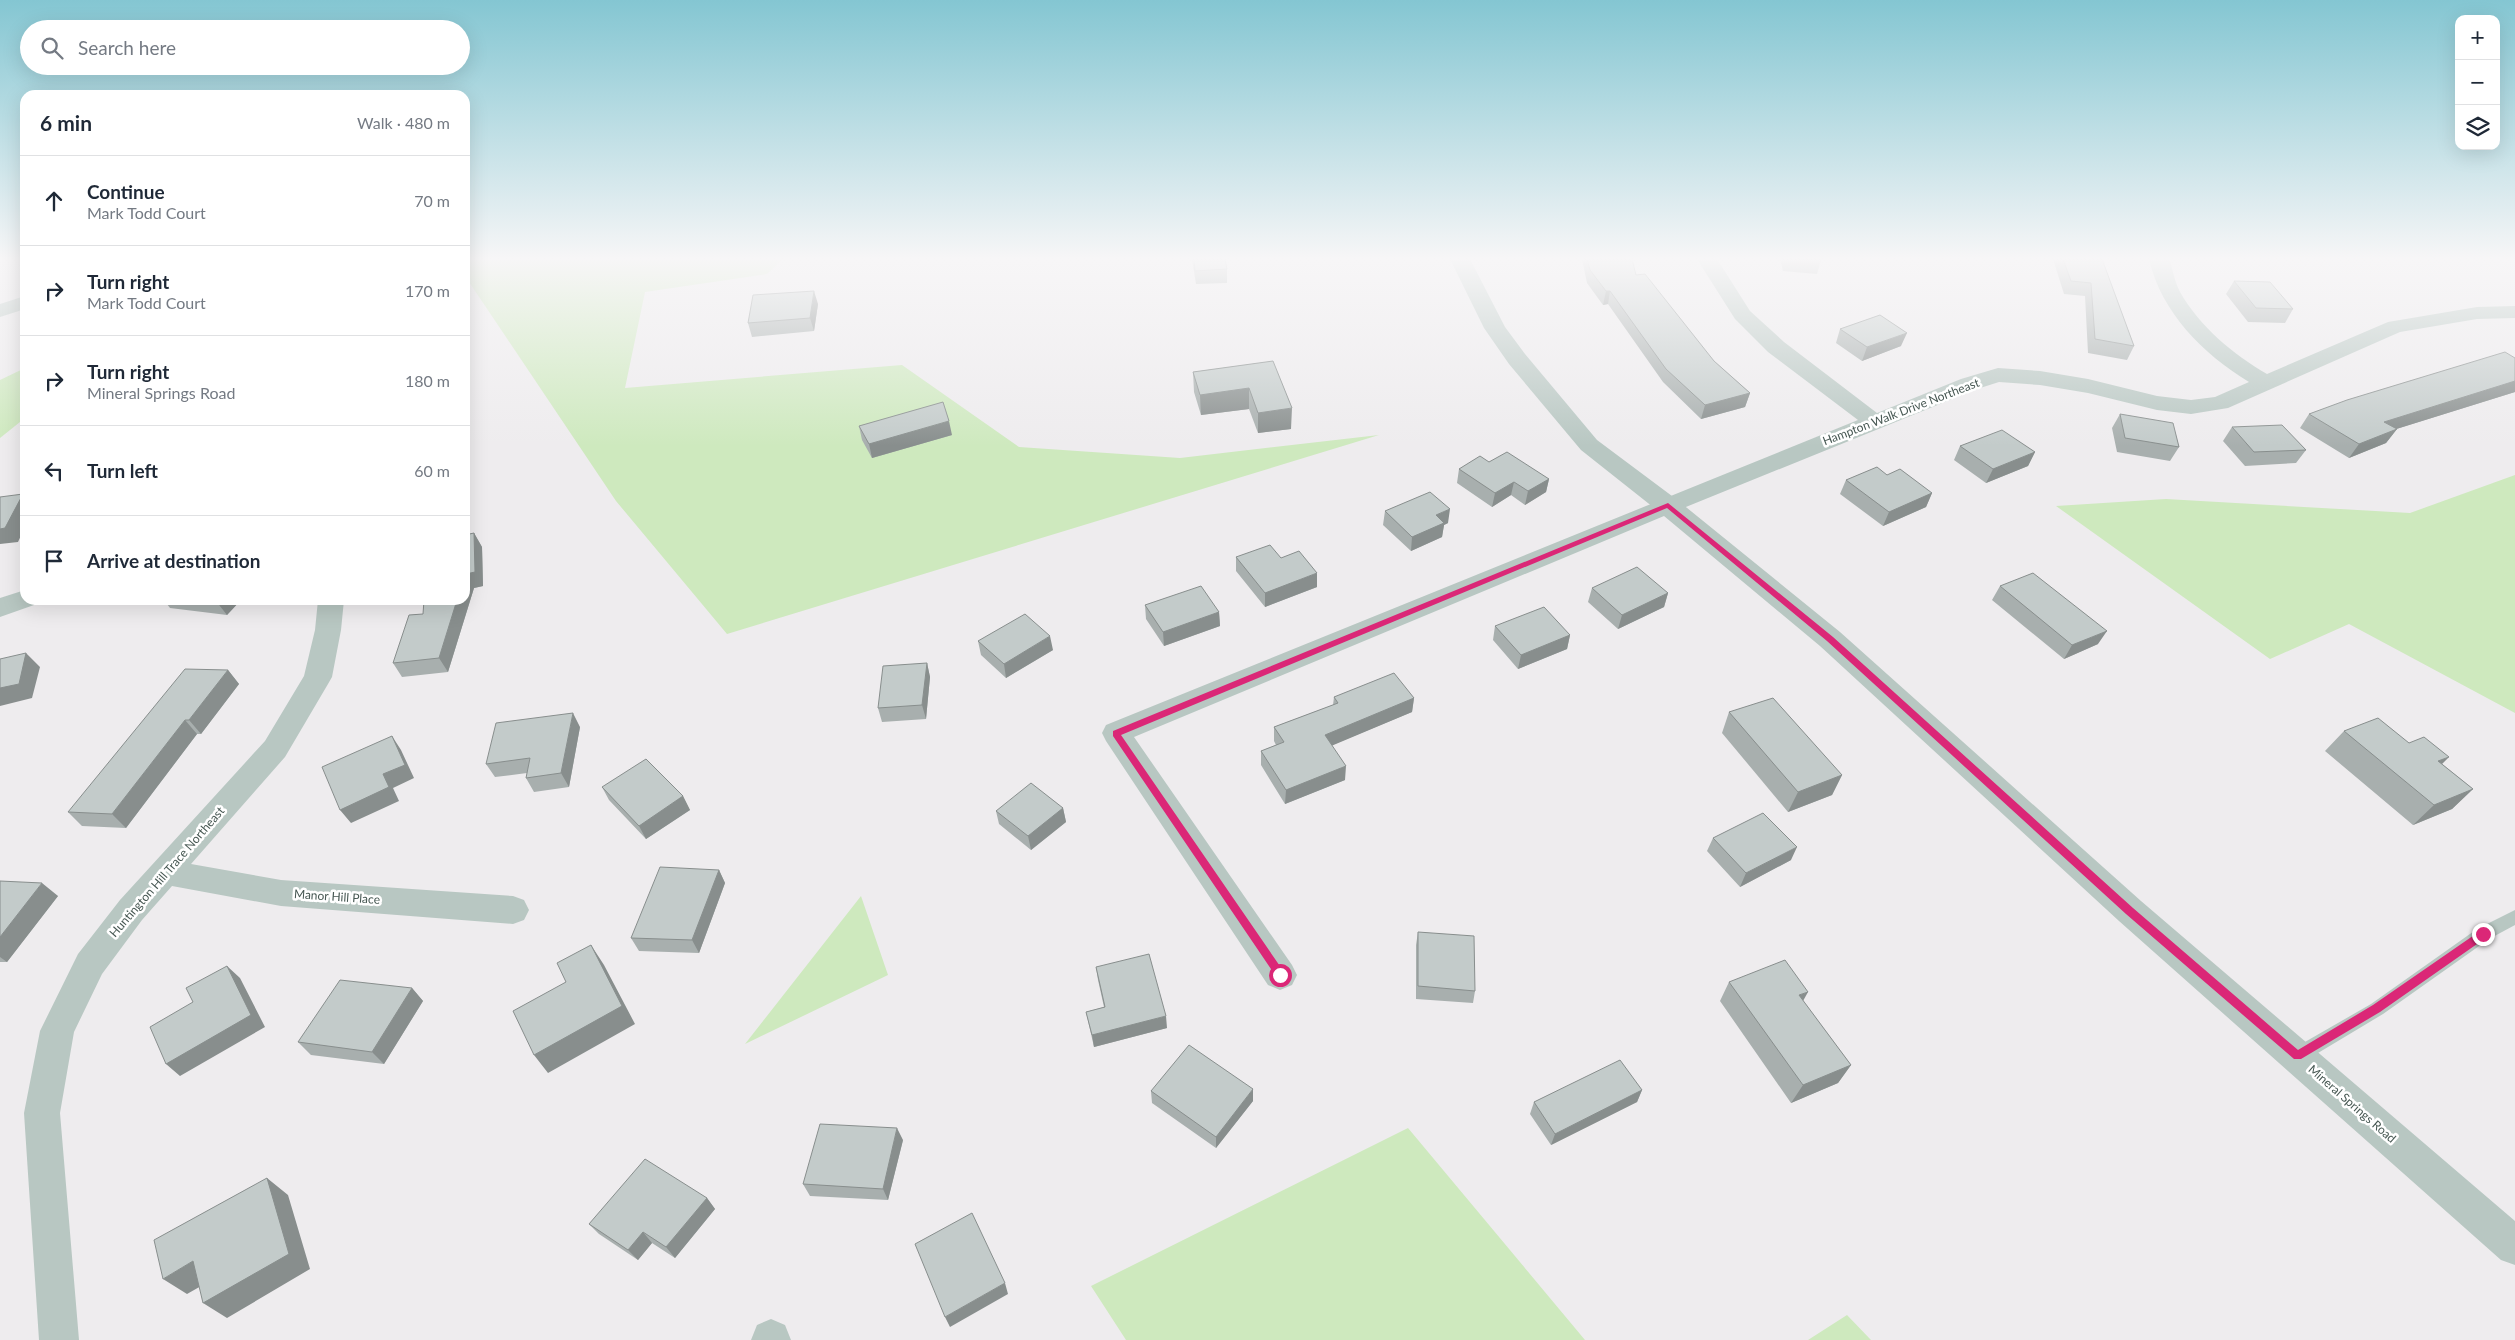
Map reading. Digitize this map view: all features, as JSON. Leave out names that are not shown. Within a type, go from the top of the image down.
[{"type":"street","name":"Mineral Springs Road","points":[[1492,322],[1542,391],[1589,445],[1668,505],[1830,639],[2130,911],[2515,1246]]},
{"type":"street","points":[[1749,322],[1776,347],[1874,422]]},
{"type":"street","points":[[2191,322],[2200,334],[2240,368],[2266,384]]},
{"type":"street","name":"Hampton Walk Drive Northeast","points":[[1280,975],[1116,733],[1668,505],[1969,384],[1998,375],[2040,378],[2088,386],[2157,403],[2191,407],[2220,403],[2395,326],[2423,322]]},
{"type":"street","points":[[0,608],[20,602]]},
{"type":"street","name":"Huntington Hill Trace Northeast","points":[[59,1340],[42,1112],[57,1031],[90,964],[164,872],[280,741],[318,677],[328,630],[330,605]]},
{"type":"street","name":"Manor Hill Place","points":[[164,872],[281,893],[513,910]]},
{"type":"lane","points":[[2297,1056],[2376,1008],[2483,934],[2515,917]]},
{"type":"green space","points":[[496,322],[639,322],[625,388],[902,365],[1019,447],[1180,458],[1379,435],[727,634],[616,501]]},
{"type":"green space","points":[[20,370],[20,422],[0,438],[0,380]]},
{"type":"green space","points":[[2515,475],[2515,713],[2349,624],[2270,659],[2056,506],[2166,499],[2410,513]]},
{"type":"green space","points":[[861,896],[888,975],[745,1044]]},
{"type":"green space","points":[[1408,1128],[1585,1340],[1126,1340],[1091,1286]]},
{"type":"green space","points":[[1847,1315],[1871,1340],[1808,1340]]},
{"type":"building","points":[[1632,322],[1683,322],[1714,361],[1750,393],[1705,405],[1666,369]]},
{"type":"building","points":[[1861,322],[1890,322],[1907,333],[1867,347],[1840,329]]},
{"type":"building","points":[[2094,322],[2125,322],[2134,346],[2095,339]]},
{"type":"building","points":[[2505,352],[2515,358],[2515,381],[2384,422],[2397,429],[2359,444],[2309,414],[2347,400]]},
{"type":"building","points":[[1273,361],[1292,408],[1258,413],[1249,388],[1200,395],[1193,372]]},
{"type":"building","points":[[943,402],[949,421],[869,444],[859,426]]},
{"type":"building","points":[[2120,414],[2173,423],[2179,447],[2125,438]]},
{"type":"building","points":[[2282,425],[2306,450],[2254,452],[2232,427]]},
{"type":"building","points":[[2002,430],[2035,452],[1993,469],[1960,446]]},
{"type":"building","points":[[1507,452],[1549,479],[1528,491],[1514,482],[1495,493],[1459,469],[1480,456],[1489,462]]},
{"type":"building","points":[[1877,467],[1887,475],[1900,469],[1932,493],[1889,512],[1846,480]]},
{"type":"building","points":[[1430,492],[1450,509],[1436,515],[1444,523],[1412,537],[1385,511]]},
{"type":"building","points":[[20,494],[20,500],[5,528],[0,529],[0,497]]},
{"type":"building","points":[[474,533],[475,572],[470,573],[470,534]]},
{"type":"building","points":[[1270,545],[1281,558],[1299,551],[1317,573],[1265,593],[1236,557]]},
{"type":"building","points":[[1637,567],[1668,593],[1622,615],[1592,588]]},
{"type":"building","points":[[2033,573],[2107,631],[2072,645],[2000,586]]},
{"type":"building","points":[[1201,586],[1219,612],[1163,632],[1145,605]]},
{"type":"building","points":[[424,605],[455,605],[439,658],[393,663],[409,615],[423,614]]},
{"type":"building","points":[[1544,607],[1570,635],[1521,655],[1495,626]]},
{"type":"building","points":[[1025,614],[1050,636],[1004,664],[978,641]]},
{"type":"building","points":[[26,653],[19,684],[0,688],[0,659]]},
{"type":"building","points":[[927,663],[922,705],[878,708],[883,666]]},
{"type":"building","points":[[185,669],[228,670],[189,720],[185,720],[112,814],[68,812]]},
{"type":"building","points":[[1394,673],[1414,698],[1325,735],[1346,766],[1286,790],[1261,751],[1284,742],[1274,727],[1338,703],[1334,697]]},
{"type":"building","points":[[1773,698],[1842,775],[1798,792],[1729,712]]},
{"type":"building","points":[[573,713],[561,773],[526,778],[530,758],[486,764],[496,723]]},
{"type":"building","points":[[2378,718],[2409,743],[2424,737],[2449,757],[2438,761],[2473,789],[2434,805],[2344,731]]},
{"type":"building","points":[[392,736],[405,765],[383,774],[389,787],[340,810],[322,767]]},
{"type":"building","points":[[646,759],[683,796],[639,826],[602,787]]},
{"type":"building","points":[[1031,783],[1063,808],[1028,836],[996,811]]},
{"type":"building","points":[[1763,813],[1797,847],[1746,873],[1713,838]]},
{"type":"building","points":[[660,867],[719,870],[692,940],[631,938]]},
{"type":"building","points":[[0,881],[42,883],[0,937]]},
{"type":"building","points":[[1418,932],[1474,936],[1475,991],[1418,986]]},
{"type":"building","points":[[591,945],[622,1006],[534,1055],[513,1011],[566,982],[557,963]]},
{"type":"building","points":[[1149,954],[1166,1016],[1092,1035],[1086,1012],[1105,1007],[1096,967]]},
{"type":"building","points":[[1785,960],[1808,992],[1799,995],[1851,1065],[1803,1085],[1729,982]]},
{"type":"building","points":[[227,966],[251,1015],[166,1064],[150,1027],[193,1002],[186,988]]},
{"type":"building","points":[[340,980],[412,988],[372,1052],[298,1042]]},
{"type":"building","points":[[1189,1045],[1253,1089],[1216,1137],[1151,1091]]},
{"type":"building","points":[[1620,1060],[1642,1090],[1555,1134],[1534,1102]]},
{"type":"building","points":[[820,1124],[897,1128],[883,1189],[803,1184]]},
{"type":"building","points":[[645,1159],[707,1198],[666,1247],[643,1232],[628,1250],[589,1224]]},
{"type":"building","points":[[267,1178],[289,1254],[203,1303],[193,1261],[163,1279],[154,1240]]},
{"type":"building","points":[[972,1213],[1005,1283],[945,1317],[915,1244]]},
{"type":"route","points":[[1280,975],[1116,733],[1668,505],[1830,639],[2130,911],[2297,1056],[2376,1008],[2483,934]]}]
